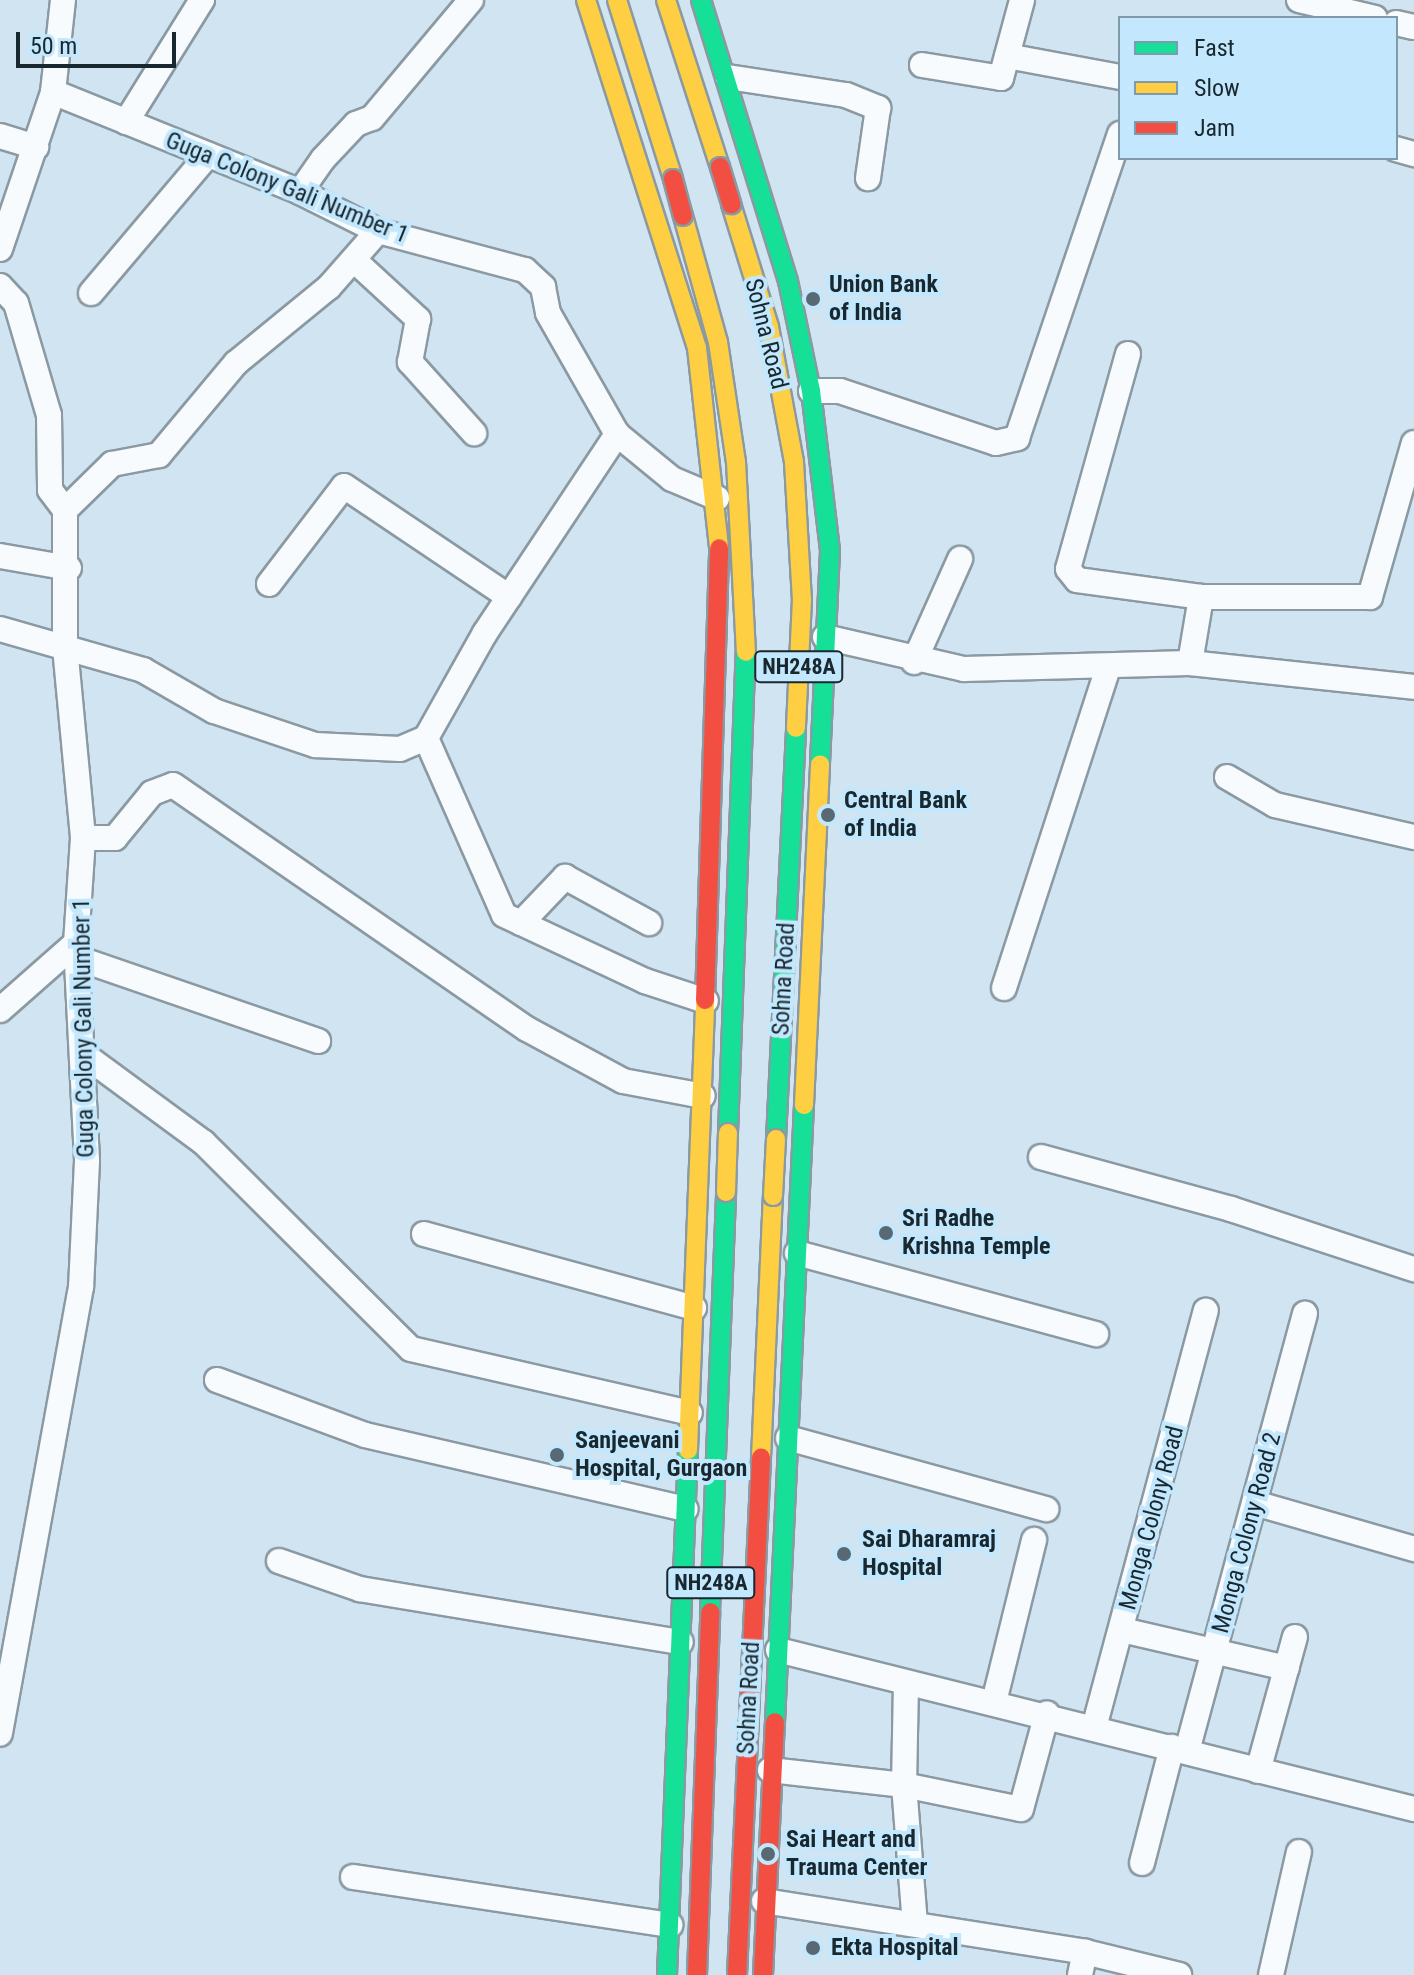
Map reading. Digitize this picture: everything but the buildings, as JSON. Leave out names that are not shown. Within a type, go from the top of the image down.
[{"type":"main road","points":[[586,0],[697,348],[717,498],[721,614],[667,1975]]},
{"type":"main road","name":"Sohna Road","points":[[617,0],[673,179],[718,342],[736,462],[747,615],[697,1975]]},
{"type":"main road","name":"Sohna Road","points":[[666,0],[769,327],[794,462],[802,599],[737,1975]]},
{"type":"main road","points":[[701,0],[728,77],[757,178],[811,391],[830,551],[770,1770],[763,1975]]},
{"type":"main road","points":[[651,204],[757,178]]},
{"type":"main road","points":[[700,1164],[800,1168]]},
{"type":"street","points":[[0,249],[53,92],[63,0]]},
{"type":"street","points":[[126,122],[202,0]]},
{"type":"street","points":[[300,192],[323,159],[356,124],[372,118],[471,0]]},
{"type":"street","points":[[922,65],[1001,78],[1022,0]]},
{"type":"street","points":[[1299,0],[1367,16]]},
{"type":"street","points":[[1007,56],[1118,77]]},
{"type":"street","points":[[728,77],[846,95],[878,108],[868,178]]},
{"type":"street","name":"Guga Colony Gali Number 1","points":[[53,92],[300,192],[378,231],[525,270],[543,287],[548,313],[617,434],[672,479],[717,498]]},
{"type":"street","points":[[0,136],[36,147]]},
{"type":"street","points":[[811,391],[840,391],[996,443],[1017,438],[1118,140]]},
{"type":"street","points":[[91,293],[208,155]]},
{"type":"street","points":[[65,510],[112,464],[159,455],[236,363],[355,261],[378,231]]},
{"type":"street","points":[[355,261],[418,319],[410,362],[474,433]]},
{"type":"street","name":"Guga Colony Gali Number 1","points":[[0,286],[16,303],[49,415],[50,490],[65,510],[69,568],[65,647],[83,838],[77,951],[87,1161],[81,1287],[0,1734]]},
{"type":"street","points":[[1128,354],[1069,575],[1201,597],[1373,596],[1414,443]]},
{"type":"street","points":[[0,629],[143,670],[214,711],[315,745],[400,749],[426,738],[509,597],[617,434]]},
{"type":"street","points":[[269,584],[344,486],[509,597]]},
{"type":"street","points":[[0,556],[69,568]]},
{"type":"street","points":[[914,662],[960,559]]},
{"type":"street","points":[[1190,663],[1201,597]]},
{"type":"street","points":[[825,637],[914,662],[990,669],[1190,663],[1414,687]]},
{"type":"street","points":[[1004,988],[1108,667]]},
{"type":"street","points":[[426,738],[504,915],[645,981],[706,1001]]},
{"type":"street","points":[[1227,777],[1275,805],[1414,837]]},
{"type":"street","points":[[83,838],[115,838],[152,793],[173,785],[527,1029],[623,1081],[703,1096]]},
{"type":"street","points":[[521,923],[565,877],[649,923]]},
{"type":"street","points":[[0,1010],[77,951],[318,1041]]},
{"type":"street","points":[[83,1054],[203,1142],[411,1349],[690,1413]]},
{"type":"street","points":[[1041,1157],[1325,1237],[1414,1269]]},
{"type":"street","points":[[424,1234],[694,1308]]},
{"type":"street","points":[[797,1253],[1096,1334]]},
{"type":"street","name":"Monga Colony Road","points":[[1095,1724],[1206,1311]]},
{"type":"street","name":"Monga Colony Road 2","points":[[1142,1863],[1215,1651],[1305,1314]]},
{"type":"street","points":[[217,1380],[365,1435],[686,1509]]},
{"type":"street","points":[[788,1438],[1046,1509]]},
{"type":"street","points":[[1255,1503],[1414,1549]]},
{"type":"street","points":[[994,1702],[1034,1540]]},
{"type":"street","points":[[279,1561],[360,1589],[681,1642]]},
{"type":"street","points":[[1122,1630],[1287,1668]]},
{"type":"street","points":[[1258,1771],[1295,1637]]},
{"type":"street","points":[[778,1650],[906,1683],[1095,1724],[1258,1771],[1414,1809]]},
{"type":"street","points":[[906,1683],[904,1785],[915,1924]]},
{"type":"street","points":[[770,1770],[904,1785],[1021,1809],[1047,1713]]},
{"type":"street","points":[[1271,1975],[1299,1852]]},
{"type":"street","points":[[353,1877],[670,1925]]},
{"type":"street","points":[[764,1901],[915,1924],[1083,1963],[1179,1975]]},
{"type":"traffic: fast","points":[[701,0],[788,281],[811,391],[830,551],[820,764]]},
{"type":"traffic: fast","points":[[728,1133],[746,652]]},
{"type":"traffic: fast","points":[[776,1139],[796,728]]},
{"type":"traffic: fast","points":[[775,1722],[804,1105]]},
{"type":"traffic: fast","points":[[710,1612],[726,1192]]},
{"type":"traffic: fast","points":[[667,1975],[688,1450]]},
{"type":"traffic: slow","points":[[586,0],[697,348],[719,548]]},
{"type":"traffic: slow","points":[[617,0],[673,179]]},
{"type":"traffic: slow","points":[[666,0],[720,167]]},
{"type":"traffic: slow","points":[[731,204],[769,327],[794,462],[802,599],[796,728]]},
{"type":"traffic: slow","points":[[683,216],[718,342],[736,462],[746,652]]},
{"type":"traffic: slow","points":[[804,1105],[820,764]]},
{"type":"traffic: slow","points":[[688,1450],[705,1000]]},
{"type":"traffic: slow","points":[[726,1192],[728,1133]]},
{"type":"traffic: slow","points":[[773,1196],[776,1139]]},
{"type":"traffic: slow","points":[[761,1458],[773,1196]]},
{"type":"traffic: jam","points":[[720,167],[731,204]]},
{"type":"traffic: jam","points":[[673,179],[683,216]]},
{"type":"traffic: jam","points":[[705,1000],[719,548]]},
{"type":"traffic: jam","points":[[737,1975],[761,1458]]},
{"type":"traffic: jam","points":[[697,1975],[710,1612]]},
{"type":"traffic: jam","points":[[763,1975],[775,1722]]},
{"type":"place","name":"Union Bank of India","points":[[813,299]]},
{"type":"place","name":"Central Bank of India","points":[[828,815]]},
{"type":"place","name":"Sri Radhe Krishna Temple","points":[[886,1233]]},
{"type":"place","name":"Sanjeevani Hospital, Gurgaon","points":[[557,1455]]},
{"type":"place","name":"Sai Dharamraj Hospital","points":[[844,1554]]},
{"type":"place","name":"Sai Heart and Trauma Center","points":[[768,1854]]},
{"type":"place","name":"Ekta Hospital","points":[[813,1948]]}]
